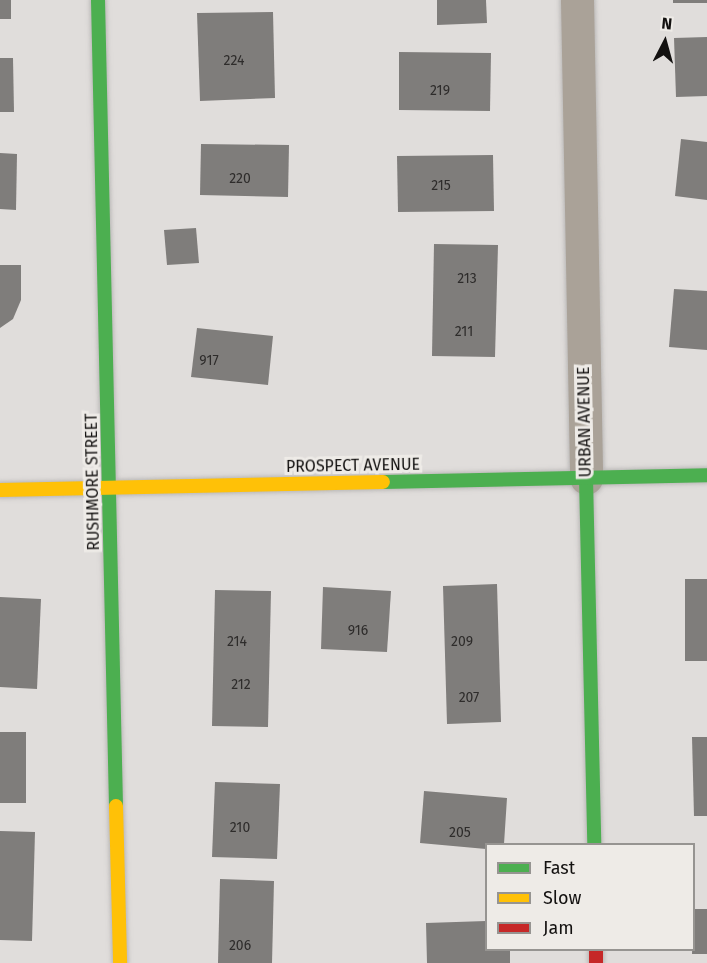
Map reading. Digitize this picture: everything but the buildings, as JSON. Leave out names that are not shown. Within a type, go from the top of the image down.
[{"type":"street","name":"RUSHMORE STREET","points":[[98,0],[120,963]]},
{"type":"street","name":"URBAN AVENUE","points":[[577,0],[594,843]]},
{"type":"street","name":"PROSPECT AVENUE","points":[[0,490],[707,475]]},
{"type":"traffic: fast","points":[[98,0],[116,806]]},
{"type":"traffic: fast","points":[[383,482],[707,475]]},
{"type":"traffic: fast","points":[[586,478],[594,843]]},
{"type":"traffic: slow","points":[[0,490],[383,482]]},
{"type":"traffic: slow","points":[[116,806],[120,963]]},
{"type":"traffic: jam","points":[[596,951],[596,963]]}]
